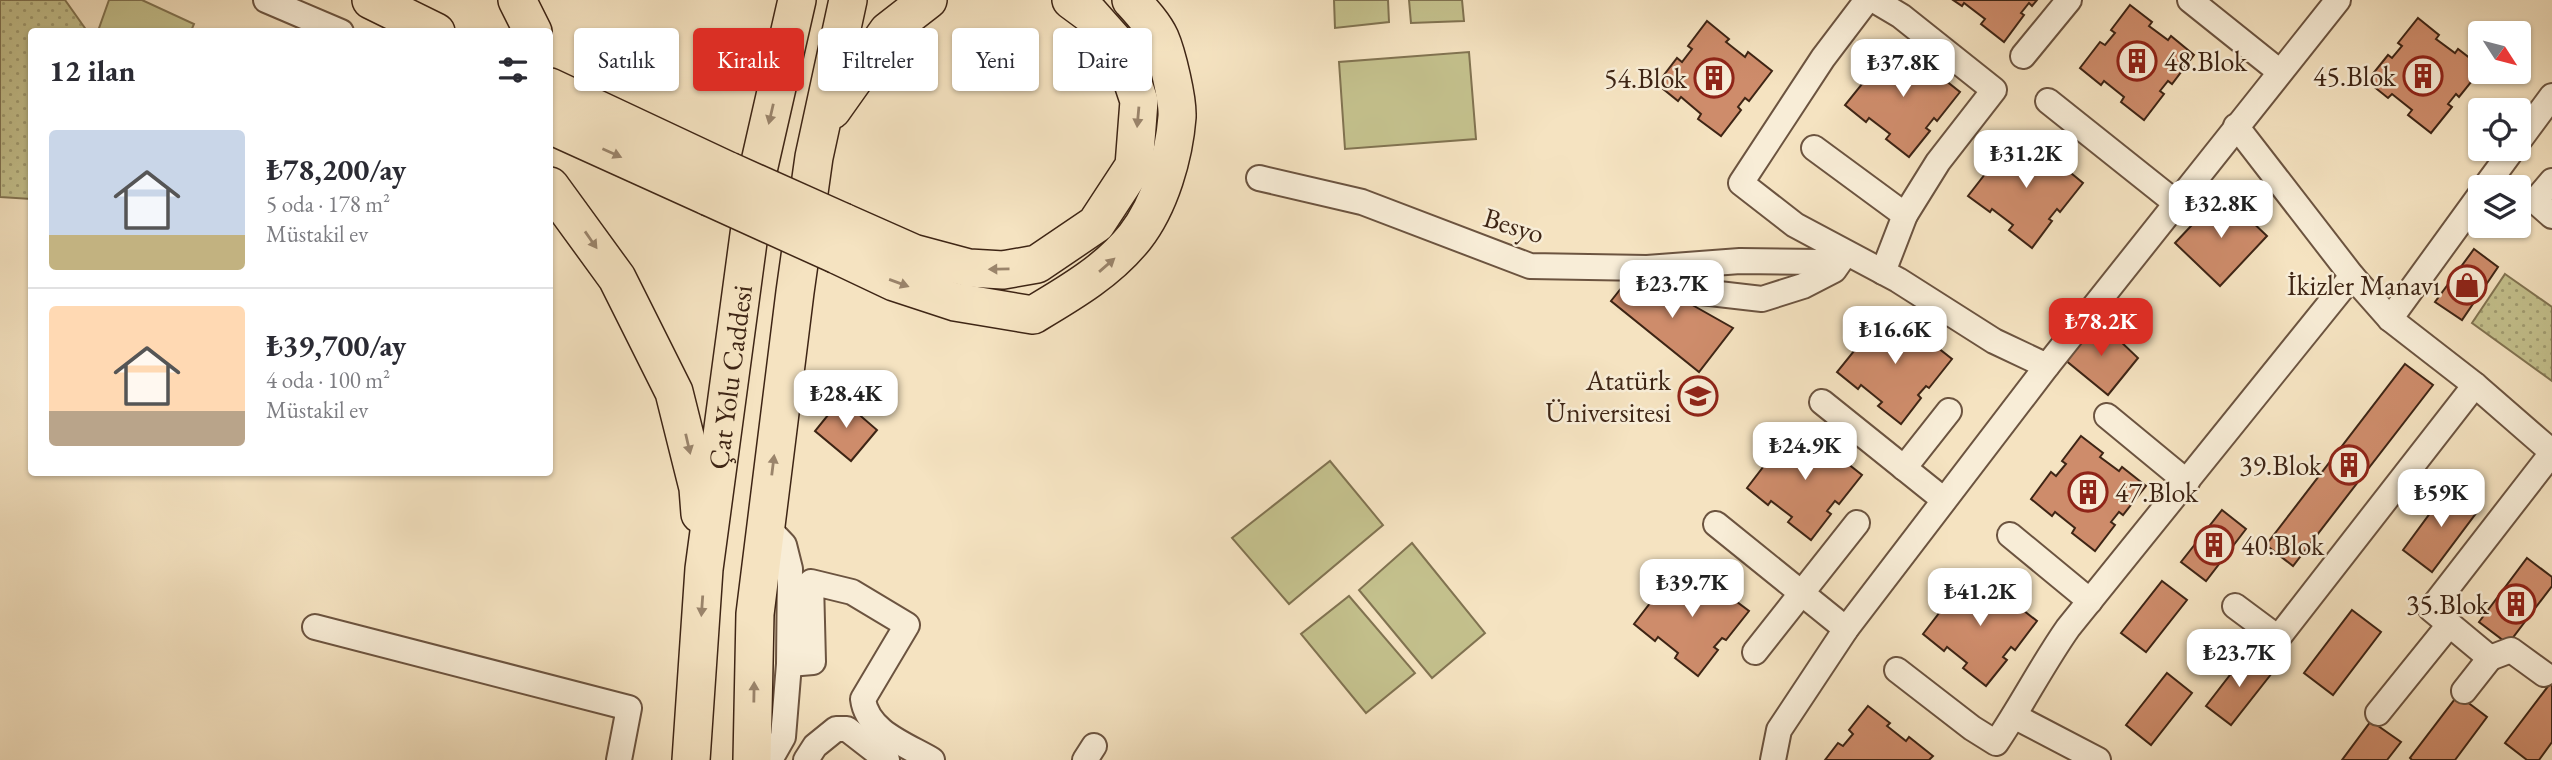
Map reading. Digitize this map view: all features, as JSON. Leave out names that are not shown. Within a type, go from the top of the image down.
[{"type":"highway","points":[[371,0],[428,28]]},
{"type":"highway","points":[[517,0],[531,28]]},
{"type":"highway","name":"Çat Yolu Caddesi","points":[[691,760],[704,569],[757,175],[797,0]]},
{"type":"highway","name":"Çat Yolu Caddesi","points":[[752,760],[755,614],[800,251],[814,157],[848,0]]},
{"type":"highway","points":[[823,122],[888,31],[928,0]]},
{"type":"highway","points":[[553,126],[719,184],[840,239],[913,253],[969,268],[1003,270],[1037,264],[1096,224],[1134,166],[1139,101],[1122,50],[1090,13],[1071,0]]},
{"type":"highway","points":[[840,239],[894,282],[954,302],[1033,315],[1079,287],[1109,264],[1136,236],[1159,195],[1170,156],[1177,115],[1171,76],[1160,37],[1131,0]]},
{"type":"highway","points":[[553,61],[588,94],[719,184]]},
{"type":"highway","points":[[553,88],[642,132]]},
{"type":"highway","points":[[553,190],[617,278],[674,392],[698,488],[704,569]]},
{"type":"street","points":[[266,0],[332,28]]},
{"type":"street","points":[[1867,0],[1823,58],[1741,183],[1795,225],[1883,272],[1994,341],[2047,366]]},
{"type":"street","points":[[1874,0],[1901,16],[1994,90],[1938,162],[1905,215],[1883,272]]},
{"type":"street","points":[[2023,56],[2069,0]]},
{"type":"street","points":[[2190,0],[2280,72]]},
{"type":"street","points":[[1773,760],[1779,730],[1846,629],[2047,366],[2338,0]]},
{"type":"street","points":[[2531,124],[2552,96]]},
{"type":"street","points":[[2048,101],[2176,203]]},
{"type":"street","points":[[2236,126],[2353,276],[2390,319],[2475,385],[2552,453],[2431,610],[2490,658]]},
{"type":"street","points":[[1814,148],[1905,215]]},
{"type":"street","name":"Besyo","points":[[1259,177],[1362,202],[1530,266],[1647,268],[1740,261],[1820,262],[1845,253]]},
{"type":"street","points":[[2552,181],[2535,201],[2552,216]]},
{"type":"street","points":[[2390,319],[2468,212]]},
{"type":"street","points":[[1675,289],[1762,299],[1803,286],[1834,270],[1845,253]]},
{"type":"street","points":[[1896,670],[1972,728],[1991,751],[2044,662],[2090,601],[2353,276]]},
{"type":"street","points":[[2235,606],[2278,638],[2475,385]]},
{"type":"street","points":[[1822,402],[1944,500]]},
{"type":"street","points":[[1904,468],[1949,411]]},
{"type":"street","points":[[2107,415],[2187,482]]},
{"type":"street","points":[[1755,652],[1857,523]]},
{"type":"street","points":[[1716,524],[1846,629]]},
{"type":"street","points":[[766,526],[780,538],[789,556],[789,664],[783,737],[770,760]]},
{"type":"street","points":[[2010,535],[2090,601]]},
{"type":"street","points":[[789,664],[813,662],[811,582],[852,592],[907,625],[863,699],[864,708],[874,724],[932,760]]},
{"type":"street","points":[[2378,713],[2449,625]]},
{"type":"street","points":[[315,628],[629,708],[619,760]]},
{"type":"street","points":[[2464,691],[2490,658],[2511,650],[2544,674]]},
{"type":"street","points":[[2014,716],[2098,760]]},
{"type":"street","points":[[806,760],[815,746],[836,729],[847,729],[887,760]]},
{"type":"shaded area","points":[[0,0],[65,0],[85,28],[28,28],[28,199],[0,197]]},
{"type":"shaded area","points":[[109,0],[142,0],[194,24],[192,28],[99,28]]},
{"type":"shaded area","points":[[1334,0],[1388,0],[1389,22],[1335,28]]},
{"type":"shaded area","points":[[1409,0],[1462,0],[1464,21],[1411,23]]},
{"type":"shaded area","points":[[1469,52],[1476,139],[1345,149],[1339,62]]},
{"type":"shaded area","points":[[2505,274],[2552,307],[2552,381],[2472,323]]},
{"type":"shaded area","points":[[1330,461],[1383,525],[1289,604],[1232,538]]},
{"type":"shaded area","points":[[1412,543],[1485,633],[1432,678],[1359,590]]},
{"type":"shaded area","points":[[1349,596],[1415,673],[1366,713],[1301,634]]},
{"type":"building","points":[[1953,0],[2037,0],[2032,6],[2029,3],[2021,13],[2024,15],[2004,42],[1981,24],[1985,19],[1964,3],[1962,6]]},
{"type":"building","name":"48.Blok","points":[[2130,5],[2152,22],[2149,26],[2168,40],[2171,36],[2194,55],[2172,84],[2168,81],[2160,91],[2164,94],[2144,120],[2121,102],[2124,97],[2104,81],[2101,85],[2080,68],[2100,42],[2105,45],[2115,33],[2111,30]]},
{"type":"building","name":"45.Blok","points":[[2418,18],[2439,35],[2436,39],[2455,53],[2458,49],[2468,57],[2470,84],[2459,97],[2456,94],[2448,104],[2452,107],[2431,133],[2408,115],[2412,110],[2392,94],[2388,98],[2367,81],[2388,55],[2392,58],[2402,46],[2398,43]]},
{"type":"building","name":"54.Blok","points":[[1707,21],[1729,39],[1726,42],[1745,57],[1748,52],[1772,71],[1749,101],[1745,98],[1738,107],[1741,110],[1721,136],[1698,119],[1701,114],[1681,97],[1678,101],[1657,84],[1677,58],[1682,62],[1692,49],[1688,46]]},
{"type":"building","points":[[1896,42],[1917,59],[1915,63],[1933,77],[1936,73],[1960,92],[1937,121],[1934,118],[1926,128],[1930,131],[1909,157],[1886,139],[1890,134],[1869,118],[1866,122],[1845,105],[1866,79],[1871,82],[1880,70],[1876,67]]},
{"type":"building","points":[[2019,133],[2041,150],[2038,153],[2056,168],[2060,164],[2083,183],[2060,212],[2057,209],[2049,219],[2052,221],[2032,248],[2009,230],[2013,225],[1968,196],[1989,169],[1993,173],[2003,160],[1999,157]]},
{"type":"building","points":[[2222,193],[2267,236],[2220,286],[2175,243]]},
{"type":"building","name":"İkizler Manavı","points":[[2474,249],[2498,267],[2462,320],[2435,302]]},
{"type":"building","points":[[1634,272],[1733,328],[1699,372],[1611,301]]},
{"type":"building","points":[[1888,309],[1909,327],[1906,330],[1925,345],[1928,340],[1952,359],[1929,388],[1926,386],[1918,395],[1921,398],[1901,424],[1878,406],[1882,402],[1861,385],[1858,389],[1837,372],[1858,346],[1862,350],[1872,337],[1868,334]]},
{"type":"building","points":[[2097,319],[2138,358],[2108,395],[2064,359]]},
{"type":"building","name":"39.Blok","points":[[2405,364],[2433,385],[2293,566],[2266,545]]},
{"type":"building","points":[[841,399],[877,430],[851,461],[815,431]]},
{"type":"building","points":[[1797,425],[1819,442],[1816,446],[1835,460],[1838,456],[1862,475],[1839,504],[1835,501],[1827,511],[1831,514],[1811,540],[1788,522],[1792,517],[1771,501],[1768,505],[1747,488],[1767,462],[1772,466],[1782,453],[1778,450]]},
{"type":"building","name":"47.Blok","points":[[2081,436],[2103,453],[2100,457],[2119,471],[2122,467],[2146,486],[2123,515],[2119,512],[2111,522],[2115,525],[2095,551],[2072,533],[2075,528],[2055,512],[2052,516],[2031,499],[2051,472],[2056,476],[2066,464],[2062,461]]},
{"type":"building","points":[[2450,486],[2480,508],[2432,572],[2403,550]]},
{"type":"building","name":"40.Blok","points":[[2222,510],[2246,529],[2206,581],[2181,562]]},
{"type":"building","name":"35.Blok","points":[[2527,558],[2552,577],[2552,586],[2508,644],[2479,622]]},
{"type":"building","points":[[1684,562],[1706,579],[1703,582],[1722,597],[1725,593],[1749,611],[1726,640],[1722,638],[1714,647],[1718,650],[1698,676],[1675,658],[1678,653],[1658,637],[1655,641],[1634,624],[1654,598],[1659,602],[1669,589],[1665,586]]},
{"type":"building","points":[[1973,571],[1995,588],[1992,592],[2010,606],[2014,603],[2037,621],[2015,650],[2011,647],[2003,657],[2007,660],[1986,686],[1963,668],[1967,663],[1947,647],[1944,651],[1923,634],[1943,608],[1948,612],[1958,599],[1954,596]]},
{"type":"building","points":[[2162,581],[2187,600],[2146,652],[2121,633]]},
{"type":"building","points":[[2352,610],[2381,632],[2333,695],[2304,673]]},
{"type":"building","points":[[2247,653],[2272,673],[2231,725],[2206,706]]},
{"type":"building","points":[[2167,673],[2192,693],[2151,745],[2126,725]]},
{"type":"building","points":[[2552,681],[2552,742],[2539,760],[2527,760],[2505,743]]},
{"type":"building","points":[[2458,695],[2487,717],[2455,760],[2412,760],[2410,758]]},
{"type":"building","points":[[1868,706],[1890,723],[1887,726],[1906,741],[1909,737],[1933,756],[1929,760],[1825,760],[1838,743],[1843,746],[1853,734],[1849,730]]},
{"type":"building","points":[[2371,721],[2401,742],[2387,760],[2342,760]]},
{"type":"place","name":"48.Blok","points":[[2137,61]]},
{"type":"place","name":"45.Blok","points":[[2423,76]]},
{"type":"place","name":"54.Blok","points":[[1714,78]]},
{"type":"place","name":"İkizler Manavı","points":[[2467,285]]},
{"type":"place","name":"Atatürk Üniversitesi","points":[[1698,396]]},
{"type":"place","name":"39.Blok","points":[[2349,465]]},
{"type":"place","name":"47.Blok","points":[[2088,492]]},
{"type":"place","name":"40.Blok","points":[[2214,545]]},
{"type":"place","name":"35.Blok","points":[[2516,604]]}]
